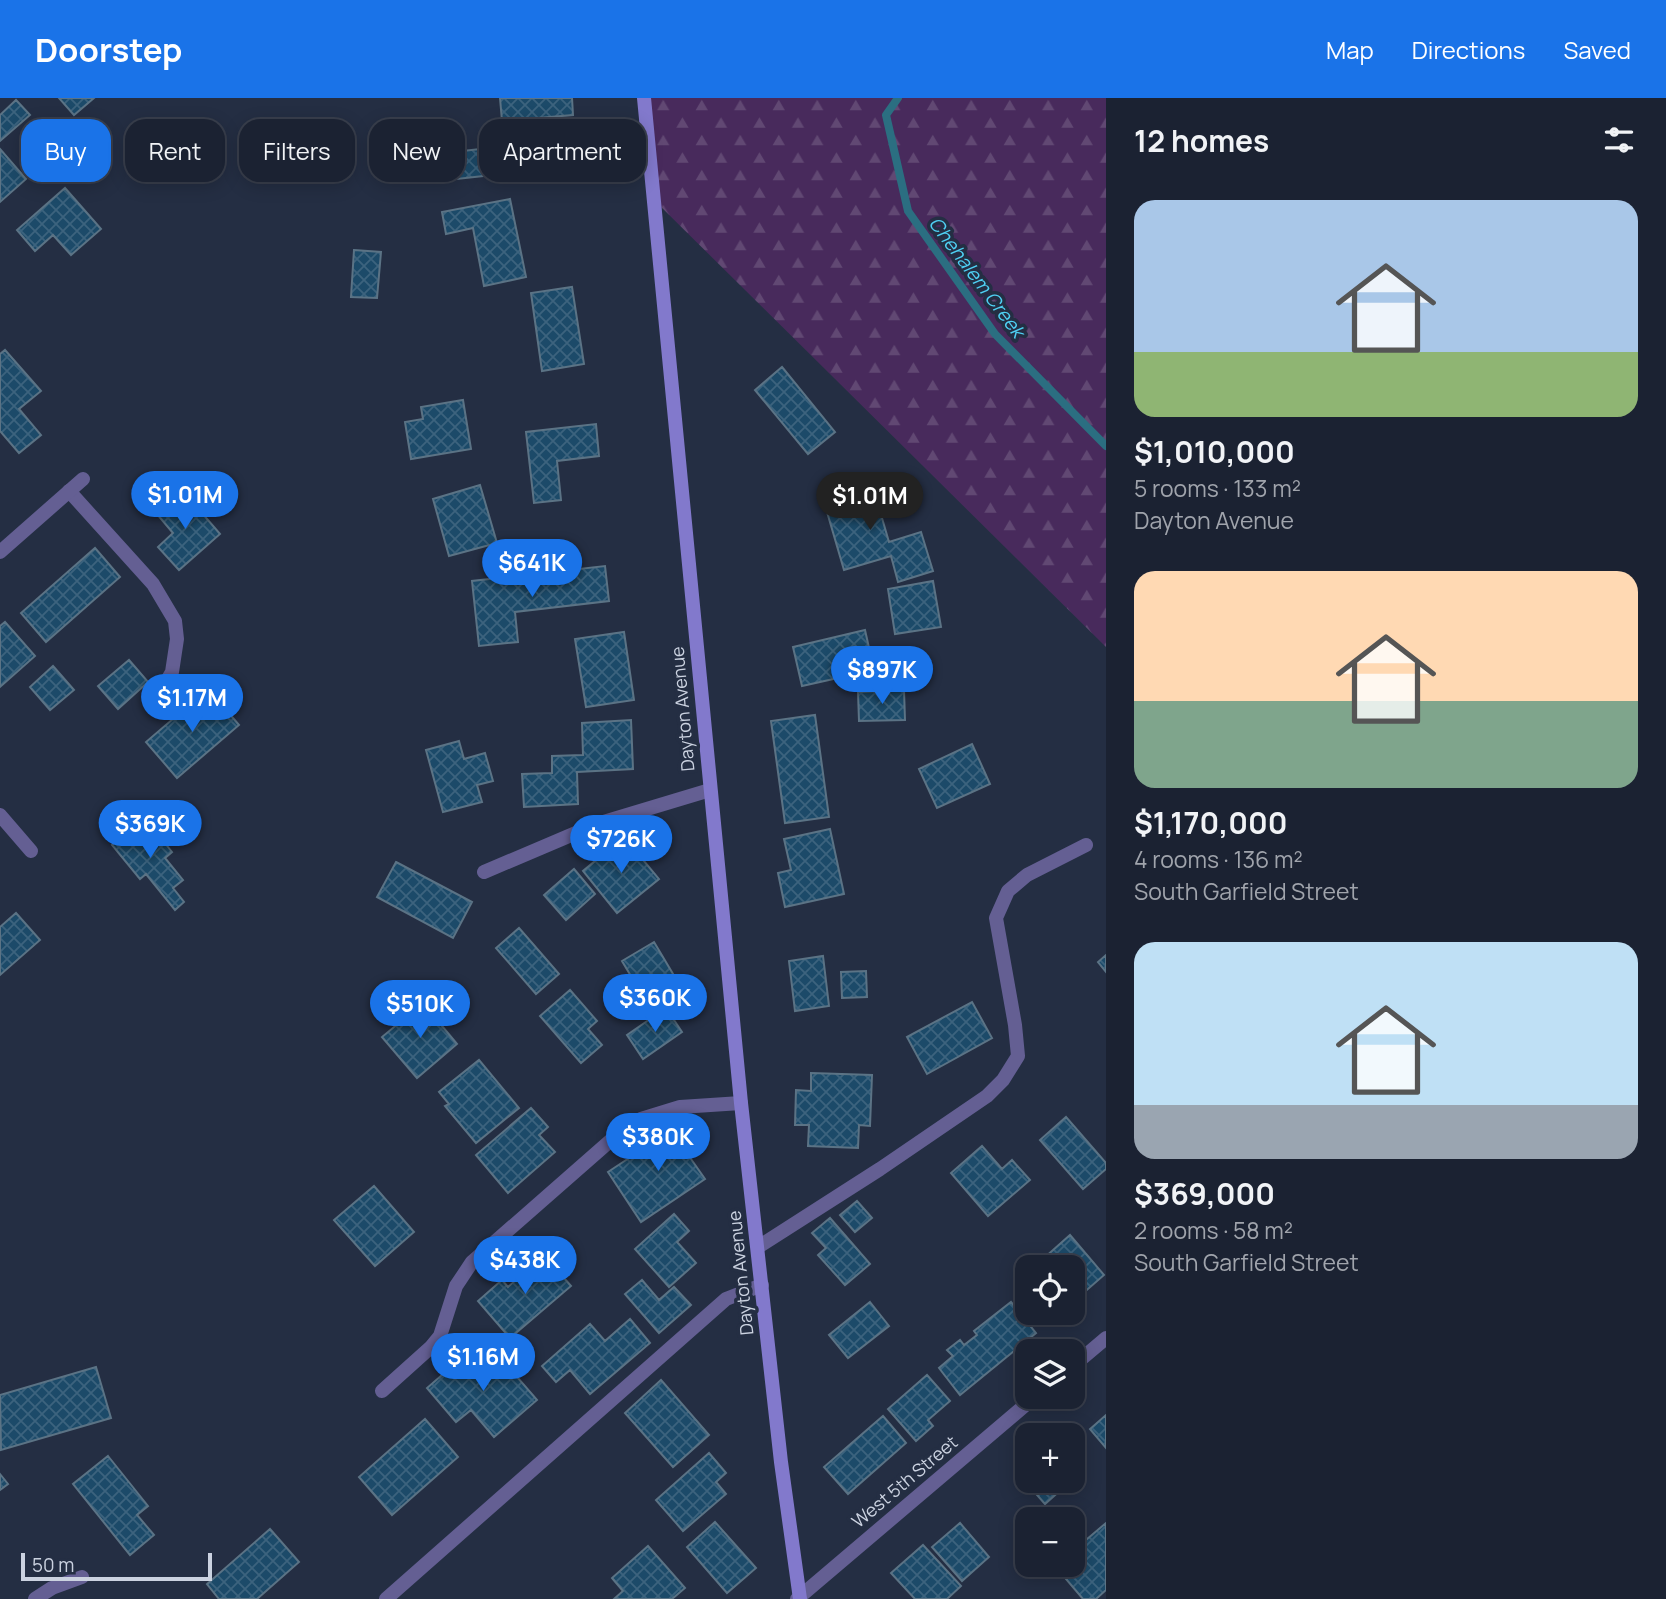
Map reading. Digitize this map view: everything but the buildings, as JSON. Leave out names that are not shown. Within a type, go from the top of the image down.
[{"type":"street","name":"Dayton Avenue","points":[[645,103],[741,1102],[798,1599]]},
{"type":"street","points":[[0,552],[83,479]]},
{"type":"street","points":[[69,491],[153,584],[175,621],[177,639],[172,672],[156,699]]},
{"type":"street","points":[[484,872],[597,824],[710,790]]},
{"type":"street","points":[[0,815],[31,851]]},
{"type":"street","points":[[758,1247],[880,1169],[987,1096],[1003,1080],[1018,1056],[996,918],[1008,891],[1027,875],[1086,845]]},
{"type":"street","points":[[382,1391],[440,1336],[456,1286],[472,1262],[610,1140],[641,1119],[680,1107],[741,1102]]},
{"type":"street","points":[[386,1599],[726,1298],[762,1285]]},
{"type":"street","points":[[1085,1356],[1106,1338]]},
{"type":"street","name":"West 5th Street","points":[[798,1599],[1021,1409]]},
{"type":"street","points":[[36,1599],[52,1588],[82,1577]]},
{"type":"green space","points":[[639,98],[1106,98],[1106,647],[654,200],[646,146],[646,119],[642,119]]},
{"type":"waterway","name":"Chehalem Creek","points":[[898,98],[886,115],[908,211],[995,334],[1106,446]]}]
